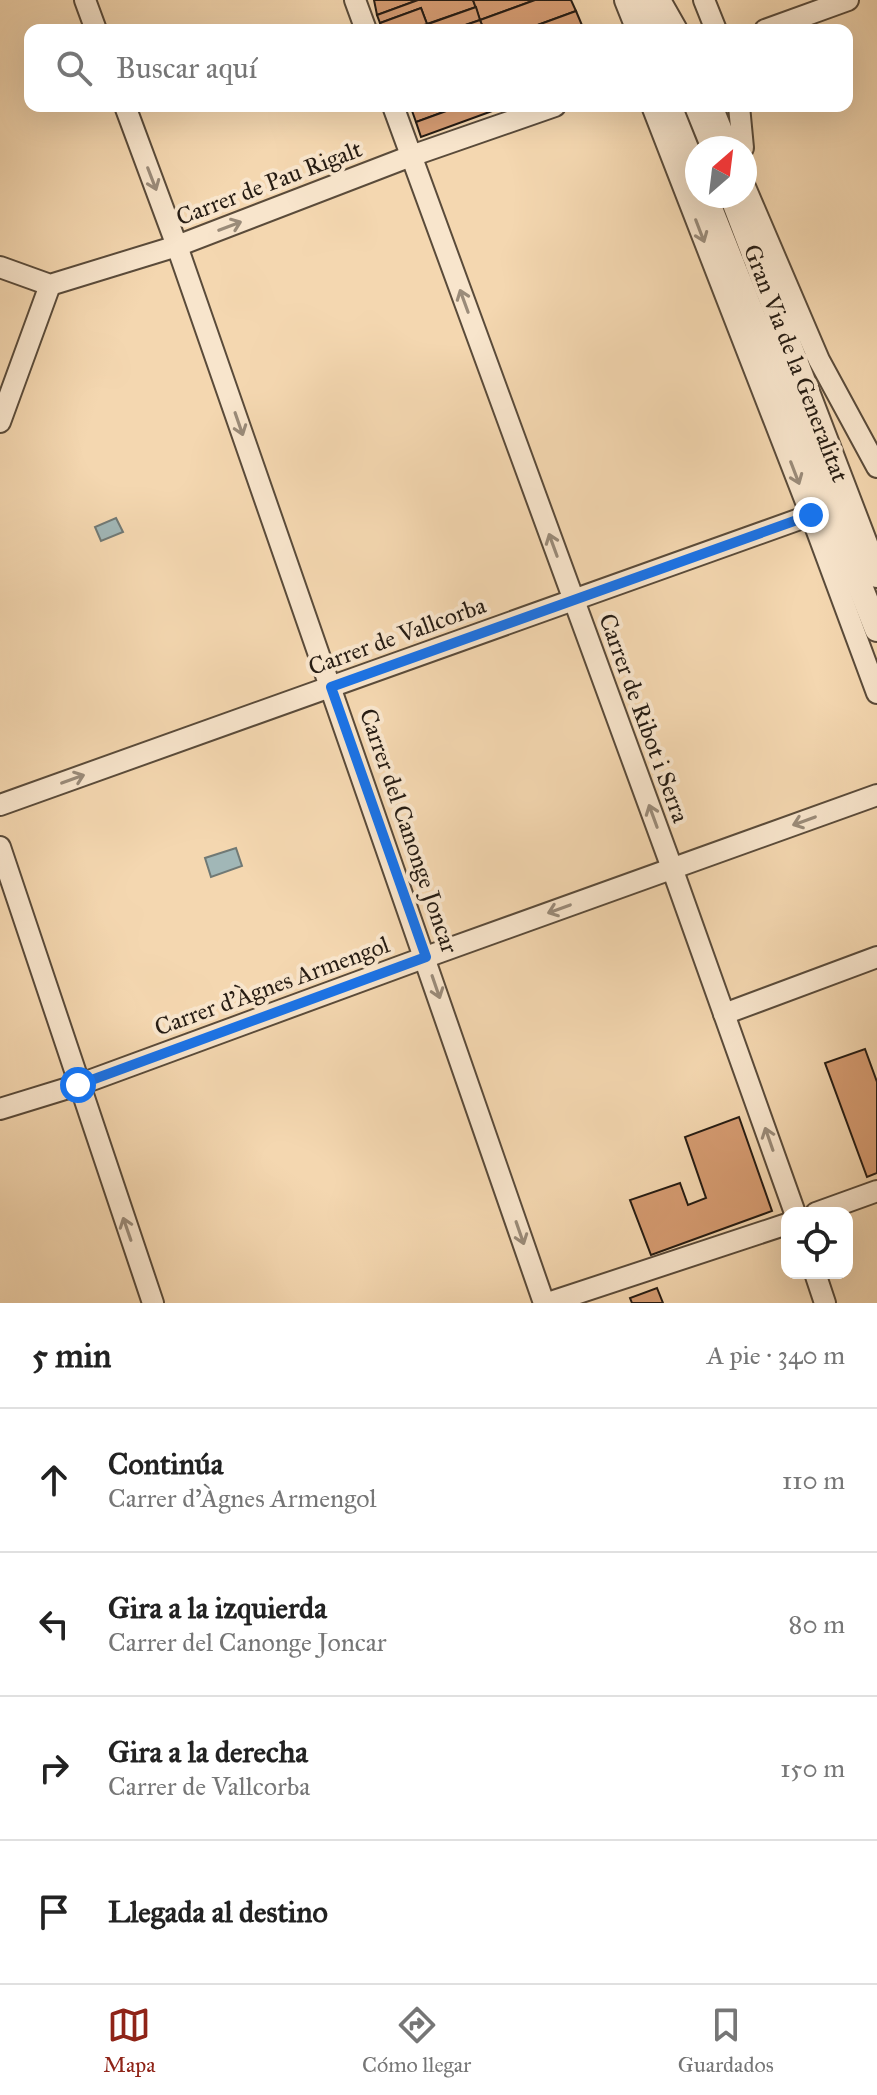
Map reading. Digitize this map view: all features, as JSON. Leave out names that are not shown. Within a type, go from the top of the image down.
[{"type":"street","points":[[85,0],[94,24]]},
{"type":"street","points":[[355,0],[364,24]]},
{"type":"street","points":[[660,0],[674,24]]},
{"type":"street","points":[[704,0],[714,24]]},
{"type":"street","points":[[782,24],[848,0]]},
{"type":"street","points":[[635,2],[636,24]]},
{"type":"street","points":[[635,2],[657,24]]},
{"type":"street","name":"Carrer del Canonge Joncar","points":[[127,112],[177,246],[546,1303]]},
{"type":"street","name":"Carrer de Ribot i Serra","points":[[395,112],[793,1207]]},
{"type":"street","name":"Carrer de Pau Rigalt","points":[[50,285],[177,246],[411,156],[538,112]]},
{"type":"street","points":[[654,112],[877,693]]},
{"type":"street","points":[[671,112],[685,146]]},
{"type":"street","points":[[699,112],[709,136]]},
{"type":"street","points":[[714,112],[724,136]]},
{"type":"street","points":[[740,112],[742,136]]},
{"type":"street","name":"Gran Via de la Generalitat","points":[[710,208],[877,629]]},
{"type":"street","name":"Gran Via de la Generalitat","points":[[747,208],[877,575]]},
{"type":"street","points":[[749,208],[819,360],[877,467]]},
{"type":"street","points":[[0,267],[50,285],[0,422]]},
{"type":"street","name":"Carrer de Vallcorba","points":[[0,805],[811,515]]},
{"type":"street","name":"Carrer d'Àgnes Armengol","points":[[0,1109],[78,1085],[877,795]]},
{"type":"street","points":[[0,847],[153,1303]]},
{"type":"street","points":[[724,1014],[877,957]]},
{"type":"street","points":[[833,1207],[877,1191]]},
{"type":"street","points":[[546,1303],[781,1226]]},
{"type":"street","points":[[817,1279],[825,1303]]},
{"type":"shaded area","points":[[116,518],[123,532],[101,541],[95,527]]},
{"type":"shaded area","points":[[236,848],[242,866],[211,877],[205,858]]},
{"type":"building","points":[[374,0],[418,0],[377,15]]},
{"type":"building","points":[[418,0],[473,0],[476,7],[427,24],[421,8],[380,23],[377,15]]},
{"type":"building","points":[[473,0],[535,0],[480,20]]},
{"type":"building","points":[[535,0],[571,0],[576,11],[540,24],[482,24],[480,20]]},
{"type":"building","points":[[476,7],[480,20],[468,24],[428,24]]},
{"type":"building","points":[[421,8],[427,24],[380,24]]},
{"type":"building","points":[[576,11],[581,24],[540,24]]},
{"type":"building","points":[[412,112],[444,112],[416,122]]},
{"type":"building","points":[[444,112],[490,112],[421,137],[416,122]]},
{"type":"building","points":[[865,1049],[877,1082],[877,1173],[867,1177],[825,1063]]},
{"type":"building","points":[[739,1117],[772,1211],[651,1255],[630,1200],[680,1183],[688,1205],[706,1198],[685,1137]]},
{"type":"building","points":[[657,1288],[663,1303],[632,1303],[630,1298]]},
{"type":"route","points":[[78,1085],[426,957],[331,687],[811,515]]}]
